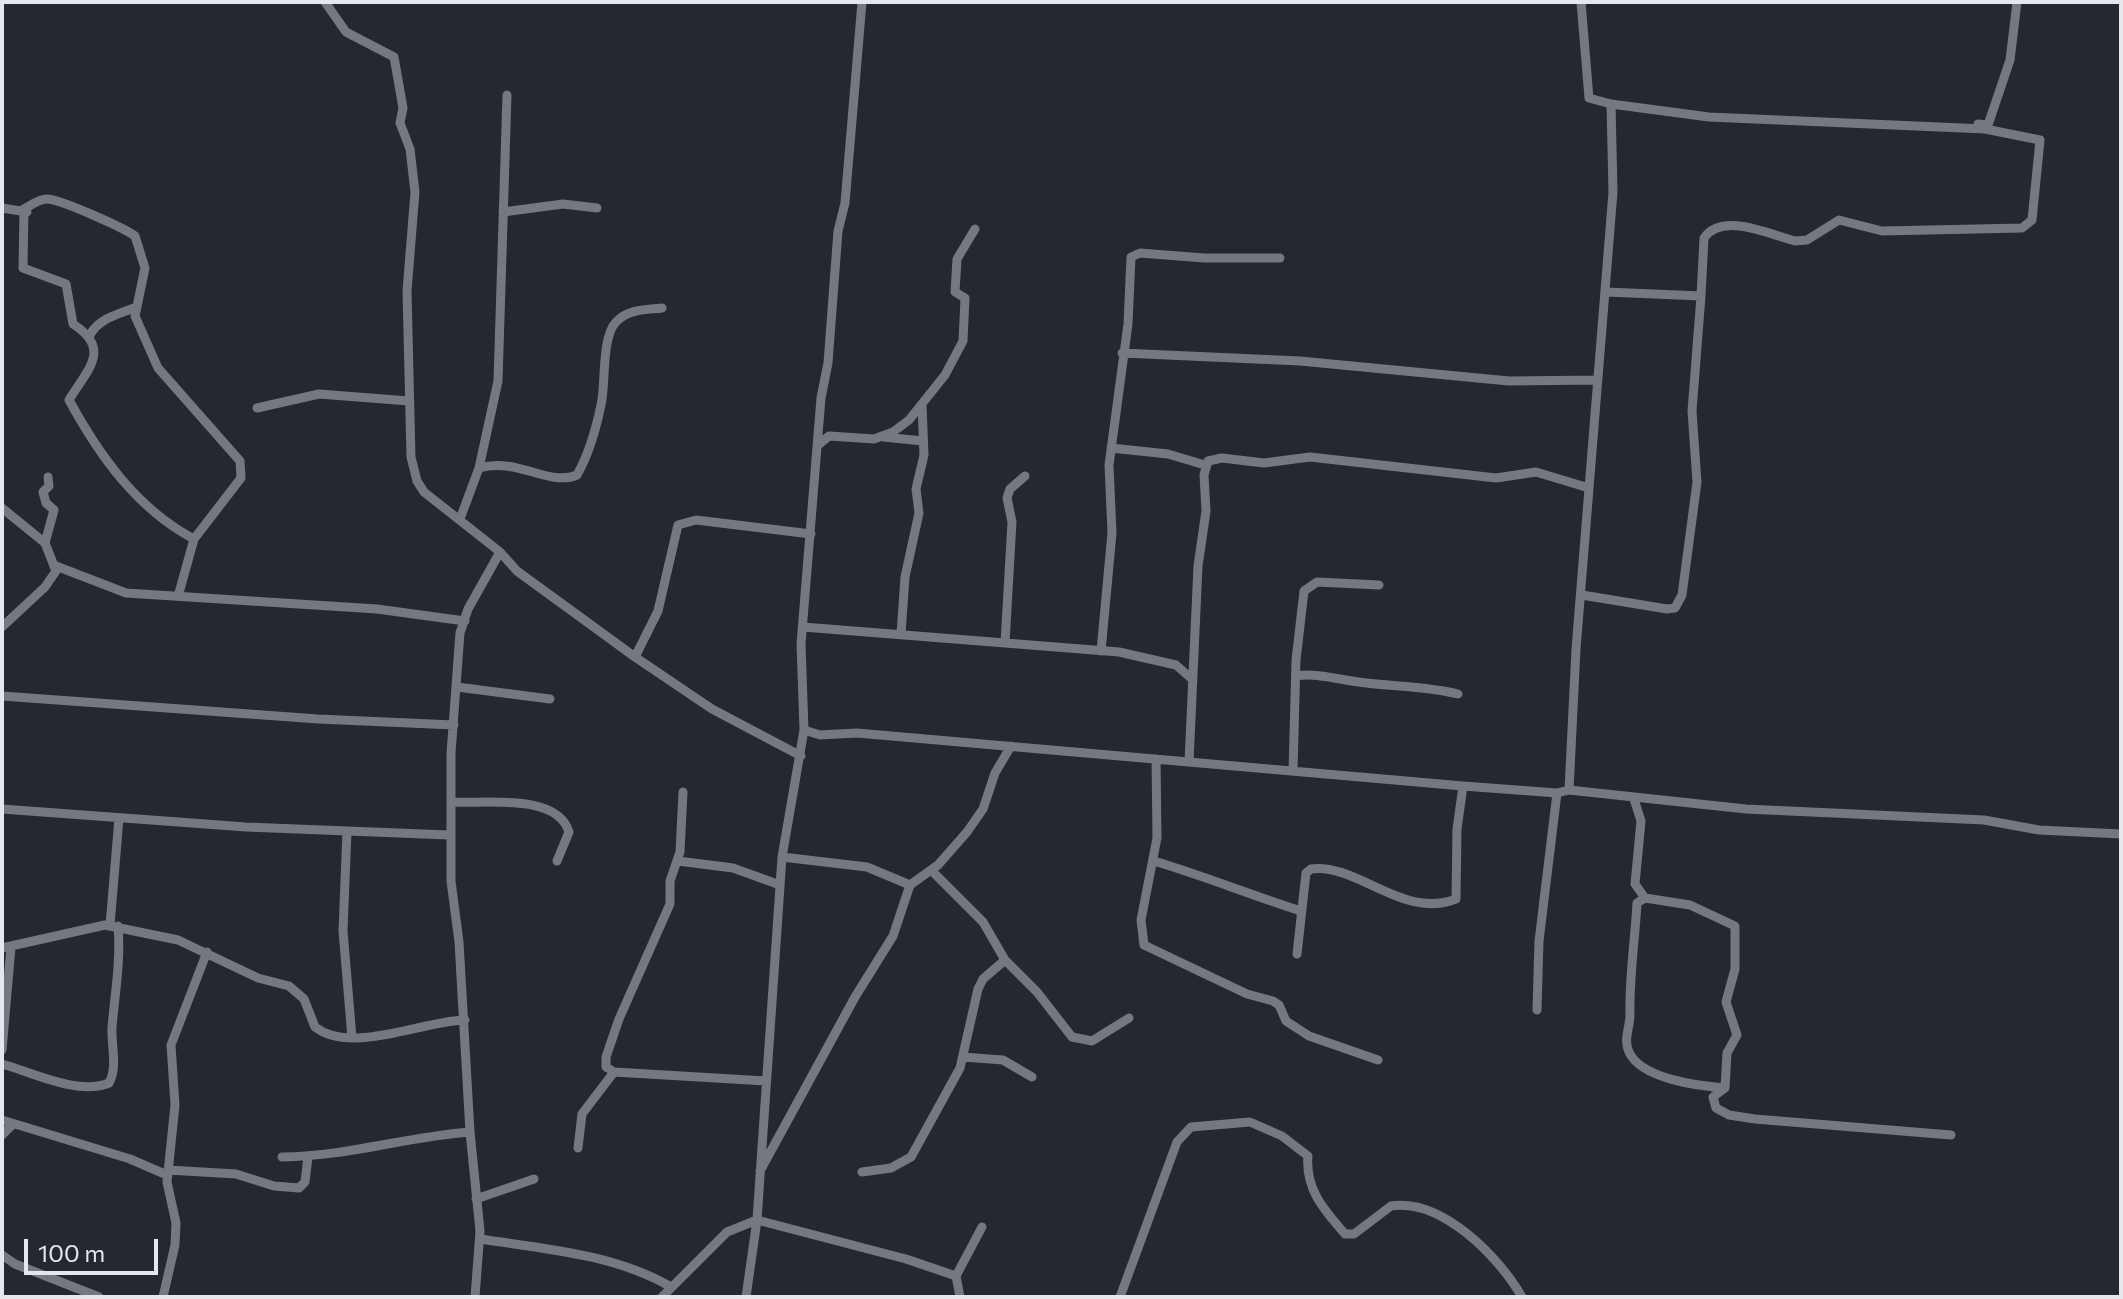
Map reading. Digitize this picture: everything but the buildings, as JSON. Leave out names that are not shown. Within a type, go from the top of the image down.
[{"type":"street","points":[[325,2],[346,32],[394,57],[399,75],[403,108],[400,123],[410,149],[415,192],[407,291],[411,457],[417,481],[424,492],[500,552],[517,571],[635,657],[712,709],[801,751]]},
{"type":"street","points":[[746,1297],[757,1220],[782,857],[804,730],[803,627],[817,446],[828,363],[838,231],[845,203],[862,2]]},
{"type":"street","points":[[1581,2],[1589,98],[1592,101],[1709,117],[1985,129],[2040,140],[2032,220],[2022,228],[1882,231],[1839,220],[1807,240],[1795,241],[1727,225],[1708,232],[1704,238],[1692,411],[1697,482],[1680,602],[1667,609],[1582,595]]},
{"type":"street","points":[[1611,104],[1988,125],[2010,60],[2017,2]]},
{"type":"street","points":[[460,519],[479,468],[498,381],[507,95]]},
{"type":"street","points":[[1569,790],[1613,192],[1611,104]]},
{"type":"street","points":[[90,335],[73,324],[66,284],[23,268],[27,212],[24,209],[39,201],[57,201],[122,227],[135,236],[145,268],[134,308],[163,378],[240,461],[241,478],[194,539],[179,593]]},
{"type":"street","points":[[503,212],[563,204],[597,208]]},
{"type":"street","points":[[2,208],[27,212]]},
{"type":"street","points":[[883,437],[909,420],[922,405],[945,375],[963,341],[965,298],[955,292],[957,259],[975,229]]},
{"type":"street","points":[[1101,651],[1112,533],[1109,465],[1130,296],[1130,263],[1135,254],[1280,258]]},
{"type":"street","points":[[1606,292],[1701,296]]},
{"type":"street","points":[[134,308],[94,327],[90,335],[93,361],[69,400],[104,458],[145,507],[194,539]]},
{"type":"street","points":[[479,468],[501,463],[551,477],[577,475],[588,452],[602,403],[603,369],[612,327],[627,314],[662,308]]},
{"type":"street","points":[[1122,353],[1300,361],[1509,381],[1598,380]]},
{"type":"street","points":[[257,408],[319,394],[409,401]]},
{"type":"street","points":[[901,634],[907,568],[916,535],[916,489],[922,466],[922,405]]},
{"type":"street","points":[[817,446],[829,436],[923,441]]},
{"type":"street","points":[[1111,448],[1168,454],[1205,465],[1222,458],[1264,463],[1310,457],[1496,478],[1536,472],[1589,488]]},
{"type":"street","points":[[1189,762],[1198,566],[1206,511],[1205,465]]},
{"type":"street","points":[[1005,643],[1012,522],[1007,498],[1010,489],[1025,476]]},
{"type":"street","points":[[45,543],[54,510],[46,503],[43,492],[49,486],[48,477]]},
{"type":"street","points":[[2,508],[45,543],[56,566],[54,577],[2,627]]},
{"type":"street","points":[[635,657],[658,611],[678,525],[696,520],[811,534]]},
{"type":"street","points":[[475,1297],[480,1239],[449,835],[460,633],[500,552]]},
{"type":"street","points":[[56,566],[126,593],[179,593],[377,609],[465,621]]},
{"type":"street","points":[[1293,771],[1296,676],[1307,588],[1317,582],[1379,585]]},
{"type":"street","points":[[803,627],[1101,651],[1176,665],[1193,680]]},
{"type":"street","points":[[1176,665],[1195,656]]},
{"type":"street","points":[[1296,676],[1313,674],[1353,682],[1430,687],[1458,694]]},
{"type":"street","points":[[457,687],[550,699]]},
{"type":"street","points":[[2,696],[454,725]]},
{"type":"street","points":[[804,730],[820,735],[857,733],[1463,786],[1557,793],[1569,790],[1746,809],[1984,820],[2039,830],[2121,834]]},
{"type":"street","points":[[801,751],[820,735]]},
{"type":"street","points":[[760,1171],[847,1011],[893,936],[910,885],[950,854],[983,809],[995,773],[1011,746]]},
{"type":"street","points":[[1156,759],[1154,861],[1141,920],[1144,945],[1247,994],[1273,1001],[1279,1005],[1290,1025],[1309,1036],[1378,1060]]},
{"type":"street","points":[[1297,954],[1306,873],[1321,868],[1405,899],[1429,903],[1456,899],[1457,829],[1463,786]]},
{"type":"street","points":[[683,792],[678,861],[670,881],[668,909],[606,1057],[606,1067],[614,1072],[766,1081]]},
{"type":"street","points":[[1537,1010],[1539,941],[1557,793]]},
{"type":"street","points":[[1634,799],[1641,821],[1635,884],[1645,898]]},
{"type":"street","points":[[453,802],[536,806],[554,811],[565,819],[569,832],[557,861]]},
{"type":"street","points":[[2,809],[449,835]]},
{"type":"street","points":[[2,1064],[73,1084],[91,1087],[109,1083],[114,1068],[112,1026],[121,959],[114,926],[119,818]]},
{"type":"street","points":[[347,831],[343,931],[352,1038]]},
{"type":"street","points":[[782,857],[867,867],[910,885]]},
{"type":"street","points":[[678,861],[733,868],[780,885]]},
{"type":"street","points":[[1154,861],[1301,911]]},
{"type":"street","points":[[931,870],[983,922],[1005,960],[1037,992],[1072,1037],[1092,1041],[1129,1018]]},
{"type":"street","points":[[1725,1088],[1681,1082],[1657,1074],[1636,1062],[1627,1050],[1629,984],[1637,903],[1645,898],[1690,905],[1735,926],[1735,969],[1726,1002],[1737,1035],[1727,1053],[1725,1088],[1713,1097],[1713,1103],[1729,1115],[1951,1135]]},
{"type":"street","points":[[2,1050],[7,948],[114,926],[178,940],[251,975],[289,986],[304,999],[315,1027],[336,1038],[465,1020]]},
{"type":"street","points":[[163,1297],[175,1245],[168,1172],[175,1105],[171,1045],[207,952]]},
{"type":"street","points":[[862,1172],[891,1168],[911,1157],[949,1090],[963,1057],[978,989],[983,979],[1005,960]]},
{"type":"street","points":[[963,1057],[1003,1060],[1032,1077]]},
{"type":"street","points":[[578,1148],[582,1114],[614,1072]]},
{"type":"street","points":[[2,1120],[168,1172],[236,1174],[274,1186],[299,1188],[305,1182],[308,1157]]},
{"type":"street","points":[[1120,1297],[1177,1142],[1191,1127],[1238,1122],[1265,1127],[1302,1149],[1308,1156],[1306,1172],[1317,1203],[1345,1234],[1354,1234],[1391,1206],[1418,1207],[1480,1243],[1522,1297]]},
{"type":"street","points":[[2,1135],[13,1124]]},
{"type":"street","points":[[282,1157],[343,1154],[428,1135],[470,1132]]},
{"type":"street","points":[[476,1199],[534,1179]]},
{"type":"street","points":[[662,1297],[727,1232],[757,1220],[906,1259],[956,1276]]},
{"type":"street","points":[[960,1297],[956,1276],[982,1227]]},
{"type":"street","points":[[480,1239],[600,1260],[643,1271],[671,1287]]},
{"type":"street","points":[[2,1255],[24,1268],[99,1297]]}]
